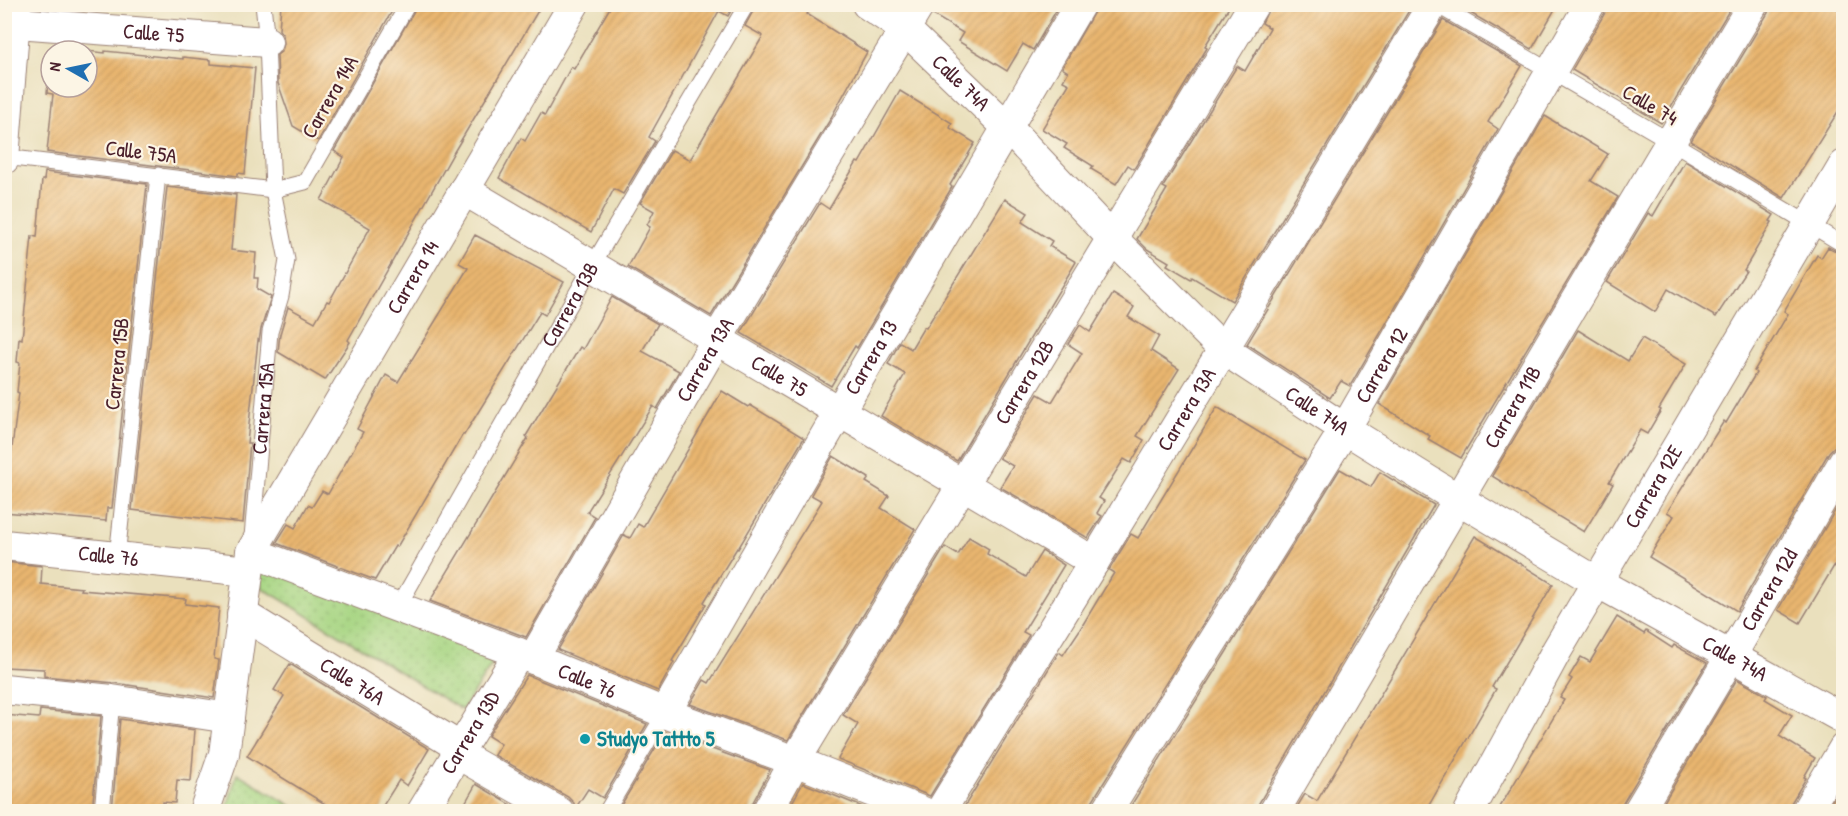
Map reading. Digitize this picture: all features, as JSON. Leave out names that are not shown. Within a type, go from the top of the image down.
[{"type":"street","name":"Carrera 14","points":[[250,561],[574,4]]},
{"type":"street","name":"Calle 74A","points":[[867,4],[906,30],[1008,128],[1112,238],[1223,349],[1345,429],[1597,582],[1844,719]]},
{"type":"street","name":"Carrera 13A","points":[[526,656],[921,4]]},
{"type":"street","name":"Carrera 13","points":[[665,713],[839,412],[1080,4]]},
{"type":"street","name":"Carrera 12B","points":[[795,761],[1254,4]]},
{"type":"street","name":"Carrera 13A","points":[[940,812],[1434,4]]},
{"type":"street","name":"Carrera 12","points":[[1106,812],[1345,429],[1590,4]]},
{"type":"street","name":"Carrera 11B","points":[[1274,812],[1753,4]]},
{"type":"street","name":"Calle 75","points":[[11,16],[267,42]]},
{"type":"street","points":[[5,158],[11,16]]},
{"type":"street","name":"Carrera 12E","points":[[1469,812],[1557,650],[1844,165]]},
{"type":"street","name":"Calle 75","points":[[464,190],[1094,562]]},
{"type":"street","name":"Carrera 12d","points":[[1638,812],[1844,461]]},
{"type":"street","name":"Calle 76","points":[[4,545],[117,557],[250,561],[398,607],[923,812]]},
{"type":"street","name":"Carrera 15A","points":[[204,812],[224,754],[250,561]]},
{"type":"street","name":"Calle 76A","points":[[242,614],[560,812]]},
{"type":"street","name":"Carrera 13D","points":[[422,812],[459,751],[526,656]]},
{"type":"street","points":[[4,689],[112,700],[229,718]]},
{"type":"street","points":[[1806,812],[1844,748]]},
{"type":"street","points":[[766,812],[795,761]]},
{"type":"lane","name":"Carrera 15A","points":[[250,561],[270,332],[281,296],[287,260],[273,189],[267,42],[263,4]]},
{"type":"lane","name":"Carrera 14A","points":[[273,189],[305,182],[408,4]]},
{"type":"lane","name":"Carrera 13B","points":[[398,607],[592,266],[747,4]]},
{"type":"lane","name":"Calle 74","points":[[1434,4],[1844,245]]},
{"type":"lane","name":"Calle 75A","points":[[5,158],[273,189]]},
{"type":"lane","name":"Carrera 15B","points":[[117,557],[158,175]]},
{"type":"lane","points":[[102,812],[112,700]]},
{"type":"lane","points":[[606,812],[665,713]]},
{"type":"green space","points":[[263,562],[500,652],[462,710],[259,586]]},
{"type":"green space","points":[[237,773],[300,811],[226,811]]},
{"type":"building","points":[[281,4],[396,4],[318,141],[293,126],[278,83],[277,55],[282,51],[284,43],[283,35],[279,30]]},
{"type":"building","points":[[418,4],[542,4],[454,152],[348,340],[350,342],[325,380],[278,352],[280,334],[288,307],[315,322],[327,301],[329,302],[370,228],[321,200],[344,157],[334,151]]},
{"type":"building","points":[[612,4],[735,4],[728,16],[719,11],[649,137],[655,141],[623,194],[614,189],[591,232],[499,178],[521,138],[525,141],[541,113],[545,115],[571,67],[574,69]]},
{"type":"building","points":[[757,4],[813,4],[807,14],[867,52],[828,123],[711,316],[628,267],[650,227],[647,225],[654,211],[640,203],[672,150],[690,160],[763,36],[745,26]]},
{"type":"building","points":[[937,4],[1060,4],[1033,50],[1023,44],[1007,71],[958,41],[963,33],[933,15]]},
{"type":"building","points":[[1231,4],[1134,169],[1128,165],[1116,184],[1091,169],[1093,166],[1064,148],[1067,144],[1042,129],[1069,84],[1063,81],[1068,72],[1062,68],[1098,5]]},
{"type":"building","points":[[1271,4],[1413,4],[1232,301],[1167,265],[1169,262],[1147,249],[1137,239],[1167,189],[1163,187],[1237,66],[1245,71],[1270,28],[1262,23]]},
{"type":"building","points":[[1455,4],[1558,4],[1532,49]]},
{"type":"building","points":[[1610,4],[1733,4],[1661,123],[1572,70]]},
{"type":"building","points":[[1770,4],[1829,4],[1844,13],[1844,102],[1784,198],[1691,141],[1768,13]]},
{"type":"building","points":[[1443,20],[1522,66],[1488,122],[1498,129],[1350,386],[1341,381],[1330,398],[1247,344]]},
{"type":"building","points":[[105,51],[183,59],[183,57],[211,60],[211,64],[255,68],[245,174],[238,173],[238,176],[47,152],[52,99],[99,99],[99,52],[105,53]]},
{"type":"building","points":[[900,91],[952,123],[950,128],[975,143],[950,185],[952,187],[857,348],[855,346],[831,386],[741,333],[820,203],[829,209],[857,162],[859,163]]},
{"type":"building","points":[[1545,116],[1608,154],[1591,181],[1618,197],[1461,458],[1428,439],[1430,436],[1379,404]]},
{"type":"building","points":[[1685,161],[1774,215],[1744,270],[1746,271],[1716,317],[1668,289],[1655,312],[1607,282],[1648,213],[1653,216]]},
{"type":"building","points":[[45,172],[147,184],[112,508],[107,508],[106,521],[4,512],[4,486],[7,486],[19,393],[17,392],[20,363],[17,362],[19,338],[22,339],[32,236],[37,237],[42,180],[44,180]]},
{"type":"building","points":[[167,187],[236,195],[231,250],[256,253],[254,278],[258,278],[257,289],[271,297],[258,340],[247,443],[250,443],[243,523],[132,510]]},
{"type":"building","points":[[1005,199],[1028,213],[1022,222],[1052,241],[1049,246],[1076,262],[957,461],[881,416],[905,374],[888,364],[900,342],[911,349],[924,327],[926,328]]},
{"type":"building","points":[[475,235],[564,282],[545,315],[540,312],[463,434],[397,547],[395,546],[375,580],[276,543],[288,524],[295,528],[308,505],[312,507],[322,491],[328,494],[363,432],[357,429],[386,375],[398,382],[468,268],[459,263]]},
{"type":"building","points":[[1828,247],[1844,255],[1844,440],[1841,445],[1835,446],[1829,452],[1737,611],[1649,557],[1674,516],[1667,512],[1756,373],[1754,371],[1788,314],[1784,311],[1817,255],[1821,258]]},
{"type":"building","points":[[1113,294],[1134,307],[1128,317],[1159,336],[1151,351],[1179,369],[1137,436],[1144,440],[1131,463],[1124,459],[1099,498],[1104,501],[1097,513],[1102,516],[1088,538],[1000,487],[1013,466],[999,458],[1038,394],[1052,402],[1082,353],[1068,344],[1080,325],[1090,332]]},
{"type":"building","points":[[612,297],[658,324],[642,351],[679,371],[657,409],[653,406],[587,512],[595,517],[526,637],[430,601],[528,438],[526,436],[580,347],[583,349]]},
{"type":"building","points":[[1578,330],[1628,361],[1642,338],[1686,364],[1647,434],[1640,430],[1609,482],[1613,484],[1584,532],[1492,476]]},
{"type":"building","points":[[722,391],[804,438],[704,602],[706,604],[672,661],[674,662],[658,691],[558,650],[624,535],[630,538],[638,524],[643,527]]},
{"type":"building","points":[[1217,407],[1305,460],[1091,803],[1089,812],[961,812],[1059,652],[1063,655],[1079,631],[1114,573],[1109,570],[1131,534],[1138,538]]},
{"type":"building","points":[[833,456],[869,478],[866,482],[889,496],[881,508],[915,529],[788,740],[690,704],[704,680],[709,683],[822,501],[811,495]]},
{"type":"building","points":[[1340,469],[1371,487],[1380,472],[1434,505],[1259,803],[1257,812],[1127,812]]},
{"type":"building","points":[[1840,502],[1844,503],[1844,571],[1834,566],[1800,623],[1778,610]]},
{"type":"building","points":[[1475,536],[1553,584],[1492,687],[1496,689],[1425,812],[1294,812],[1305,794],[1317,801]]},
{"type":"building","points":[[969,537],[989,549],[987,554],[1026,577],[1042,551],[1064,565],[1023,632],[1029,635],[930,796],[838,759],[858,724],[843,715],[945,547],[958,555]]},
{"type":"building","points":[[4,562],[42,566],[41,584],[82,588],[81,590],[186,599],[185,604],[219,608],[214,659],[219,660],[214,698],[115,683],[44,676],[44,669],[4,667]]},
{"type":"building","points":[[1617,617],[1644,634],[1646,631],[1672,648],[1674,645],[1707,663],[1623,803],[1621,812],[1497,812],[1564,700],[1560,698],[1572,679],[1569,677],[1581,657],[1590,662]]},
{"type":"building","points":[[290,664],[429,749],[407,786],[399,780],[379,812],[338,812],[247,756],[284,696],[274,690]]},
{"type":"building","points":[[527,675],[647,724],[603,798],[588,789],[575,809],[574,803],[568,797],[494,755],[501,744],[488,736]]},
{"type":"building","points":[[1737,679],[1767,696],[1765,699],[1792,715],[1779,736],[1815,758],[1791,803],[1789,812],[1658,812]]},
{"type":"building","points":[[40,710],[101,716],[92,812],[4,812],[4,715],[39,718]]},
{"type":"building","points":[[120,719],[195,730],[191,781],[177,780],[175,803],[163,802],[162,812],[112,812]]},
{"type":"building","points":[[665,732],[770,770],[750,812],[627,812],[620,807]]},
{"type":"building","points":[[803,783],[875,812],[787,812]]},
{"type":"building","points":[[476,784],[523,812],[460,812]]},
{"type":"building","points":[[1835,796],[1844,801],[1844,812],[1826,812]]},
{"type":"place","name":"Studyo Tattto 5","points":[[585,739]]}]
